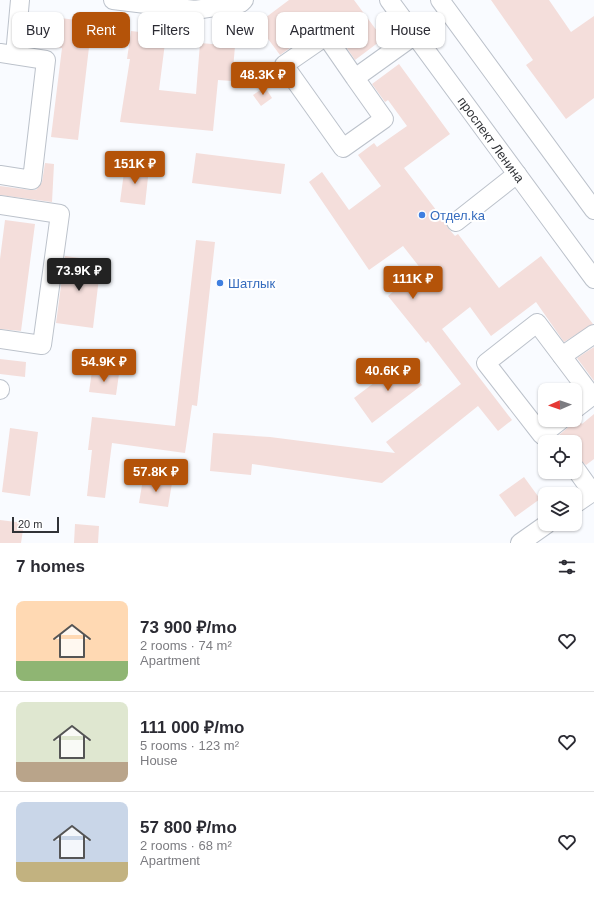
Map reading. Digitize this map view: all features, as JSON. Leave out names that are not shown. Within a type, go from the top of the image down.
[{"type":"street","points":[[0,175],[32,180],[46,60],[7,54],[20,0]]},
{"type":"street","points":[[113,0],[195,10],[202,5],[241,3],[244,0]]},
{"type":"street","name":"проспект Ленина","points":[[389,0],[398,12]]},
{"type":"street","points":[[440,0],[594,210]]},
{"type":"street","points":[[326,36],[356,78],[384,119],[343,148],[284,65],[326,36]]},
{"type":"street","points":[[356,78],[397,48]]},
{"type":"street","name":"проспект Ленина","points":[[425,48],[594,279]]},
{"type":"street","points":[[456,222],[517,174]]},
{"type":"street","points":[[0,205],[60,214],[42,345],[0,339]]},
{"type":"street","points":[[555,431],[542,435],[486,363],[537,323],[592,396],[582,404]]},
{"type":"street","points":[[562,356],[594,334]]},
{"type":"street","points":[[582,477],[593,491],[582,499]]},
{"type":"street","points":[[520,543],[538,530]]},
{"type":"building","points":[[289,0],[354,0],[363,12],[276,12],[276,48],[290,48],[280,55],[268,39],[268,16]]},
{"type":"building","points":[[491,0],[549,0],[571,32],[594,16],[594,98],[566,119],[526,65],[533,60]]},
{"type":"building","points":[[64,18],[72,19],[72,48],[89,48],[78,140],[51,137],[62,48],[64,48]]},
{"type":"building","points":[[368,19],[376,30],[376,44],[355,60],[347,48],[368,48]]},
{"type":"building","points":[[131,31],[138,32],[138,48],[164,48],[159,90],[196,94],[200,48],[204,48],[204,43],[212,44],[212,48],[235,48],[232,81],[218,80],[213,131],[120,122],[130,59],[127,59],[129,48],[130,48]]},
{"type":"building","points":[[399,64],[450,134],[404,168],[446,223],[448,228],[455,236],[458,234],[499,288],[541,256],[593,324],[564,342],[536,302],[491,336],[470,307],[442,329],[512,420],[498,431],[478,406],[382,483],[252,464],[251,475],[210,471],[213,433],[270,437],[395,453],[386,442],[461,384],[428,341],[426,343],[388,296],[421,269],[403,246],[369,270],[309,182],[322,172],[349,210],[381,186],[358,155],[374,143],[377,147],[407,126],[388,100],[385,102],[372,84]]},
{"type":"building","points":[[265,87],[272,98],[261,106],[253,95]]},
{"type":"building","points":[[196,153],[285,164],[281,194],[192,183]]},
{"type":"building","points":[[45,163],[54,164],[52,202],[0,195],[0,186],[36,190],[42,182]]},
{"type":"building","points":[[125,165],[149,168],[145,205],[120,202]]},
{"type":"building","points":[[5,220],[35,224],[21,331],[0,329],[0,259]]},
{"type":"building","points":[[196,240],[215,242],[197,406],[192,405],[185,453],[112,443],[105,498],[87,496],[92,450],[88,450],[92,417],[175,426]]},
{"type":"building","points":[[65,256],[101,261],[93,328],[56,323]]},
{"type":"building","points":[[594,347],[594,381],[577,358]]},
{"type":"building","points":[[0,359],[26,362],[25,377],[0,374]]},
{"type":"building","points":[[403,361],[422,385],[372,423],[354,398]]},
{"type":"building","points":[[92,371],[119,374],[116,395],[89,392]]},
{"type":"building","points":[[594,414],[594,459],[586,465],[582,462],[582,435],[559,435],[568,427],[582,427],[582,424]]},
{"type":"building","points":[[10,428],[38,432],[30,496],[2,492]]},
{"type":"building","points":[[524,477],[538,496],[538,500],[515,517],[499,495]]},
{"type":"building","points":[[143,479],[172,483],[168,507],[139,503]]},
{"type":"building","points":[[0,520],[24,523],[21,543],[0,543]]},
{"type":"building","points":[[75,524],[99,526],[98,543],[74,543]]},
{"type":"place","name":"Отдел.ka","points":[[422,215]]},
{"type":"place","name":"Шатлык","points":[[220,283]]}]
